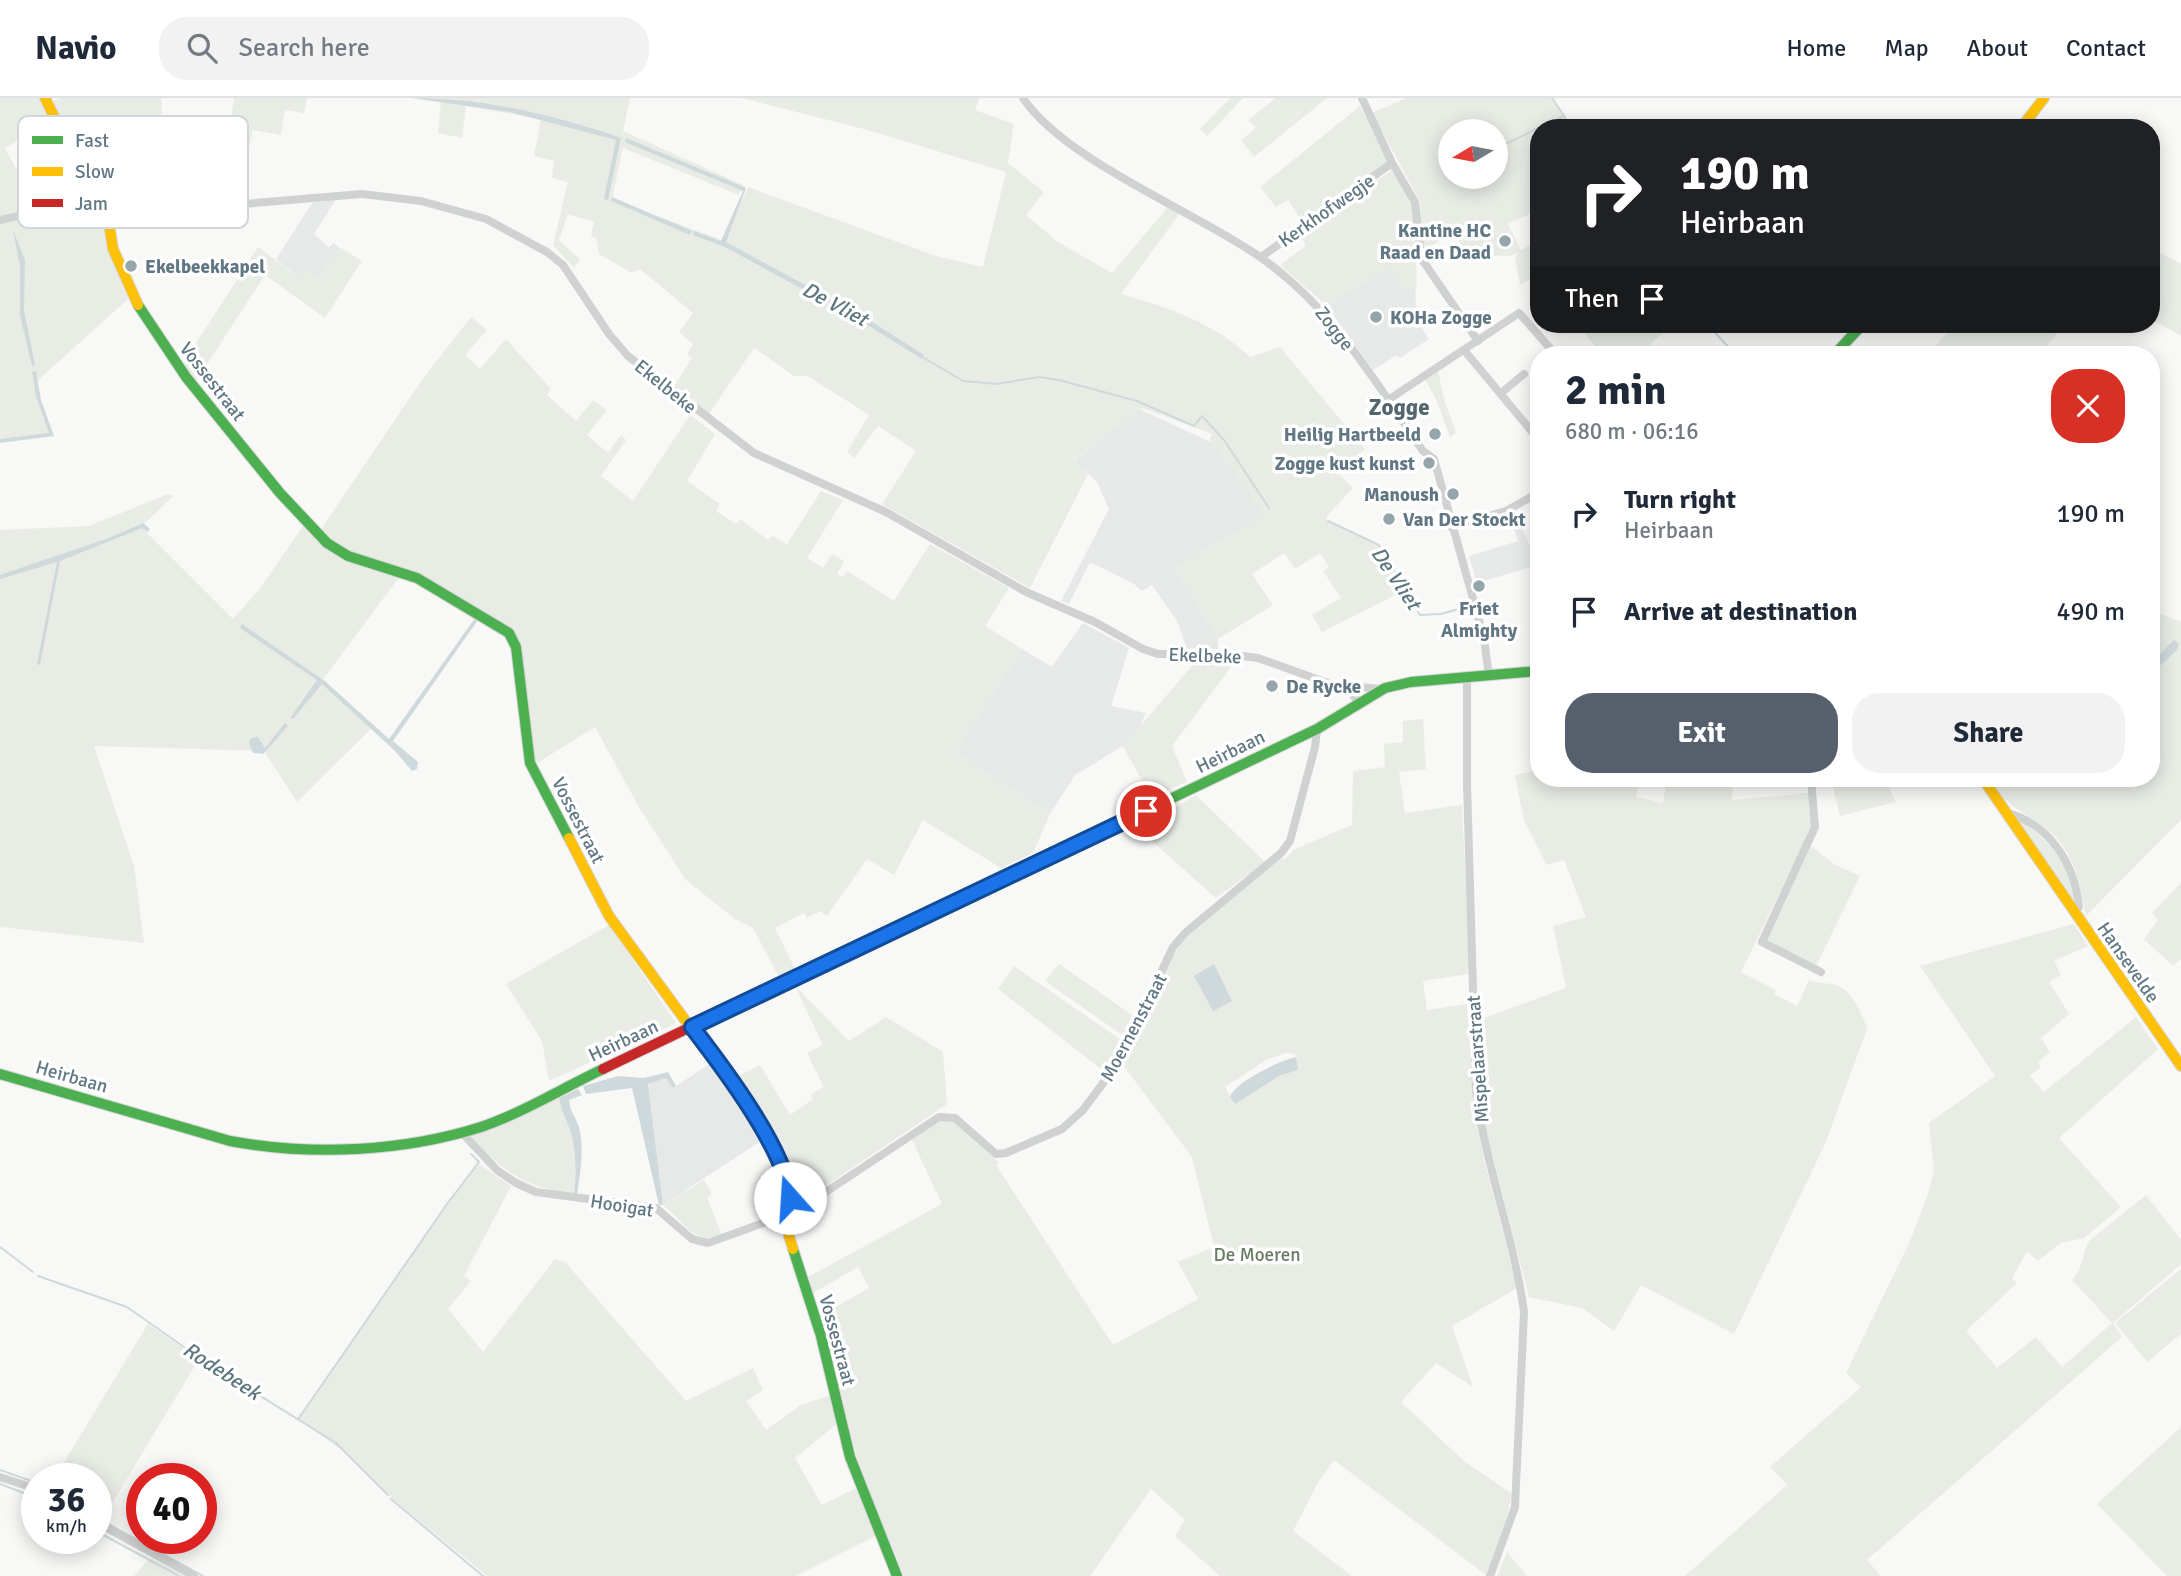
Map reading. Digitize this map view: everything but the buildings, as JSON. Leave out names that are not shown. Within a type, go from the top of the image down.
[{"type":"street","points":[[45,98],[54,116]]},
{"type":"street","name":"Zogge","points":[[1023,98],[1062,138],[1261,257],[1320,306],[1423,451],[1434,458],[1484,638],[1489,677]]},
{"type":"street","points":[[1362,98],[1392,163],[1415,202],[1420,254],[1478,341]]},
{"type":"street","points":[[2028,119],[2044,98]]},
{"type":"street","name":"Kerkhofwegje","points":[[1261,257],[1392,163]]},
{"type":"street","name":"Ekelbeke","points":[[248,204],[362,194],[421,201],[486,219],[547,252],[563,265],[619,347],[659,382],[754,453],[886,512],[1026,592],[1095,622],[1143,649],[1158,653],[1227,654],[1258,658],[1354,694],[1359,704]]},
{"type":"street","name":"Ekelbeke","points":[[0,220],[18,216]]},
{"type":"street","name":"Vossestraat","points":[[111,228],[113,249],[141,311],[186,377],[309,526],[327,543],[348,556],[417,578],[509,633],[516,647],[530,763],[609,916],[761,1125],[789,1188],[789,1237],[821,1336],[850,1457],[897,1576]]},
{"type":"street","points":[[1388,400],[1519,313],[1530,325]]},
{"type":"street","points":[[1842,346],[1855,333]]},
{"type":"street","points":[[1464,350],[1530,429]]},
{"type":"street","points":[[1501,394],[1524,374]]},
{"type":"street","points":[[1451,527],[1506,511],[1530,498]]},
{"type":"street","name":"Heirbaan","points":[[0,1074],[239,1143],[285,1148],[331,1148],[403,1142],[461,1132],[483,1126],[1317,729],[1383,689],[1411,682],[1530,672]]},
{"type":"street","name":"Mispelaarstraat","points":[[1467,679],[1467,783],[1476,1092],[1484,1142],[1520,1283],[1524,1312],[1515,1507],[1490,1576]]},
{"type":"street","name":"Ekelbeke","points":[[1335,686],[1383,689]]},
{"type":"street","name":"Moernenstraat","points":[[789,1215],[945,1115],[955,1118],[996,1154],[1038,1140],[1072,1122],[1118,1063],[1173,947],[1185,933],[1281,853],[1290,841],[1315,747],[1317,729]]},
{"type":"street","points":[[1812,787],[1815,827],[1762,942],[1822,972]]},
{"type":"street","name":"Hansevelde","points":[[1989,787],[2181,1066]]},
{"type":"street","points":[[2007,813],[2022,817],[2046,835],[2067,859],[2078,897],[2079,907],[2074,912]]},
{"type":"street","name":"Hooigat","points":[[461,1132],[498,1171],[516,1183],[536,1192],[656,1208],[699,1243],[720,1241],[789,1215]]},
{"type":"street","points":[[0,1477],[21,1484]]},
{"type":"street","points":[[112,1531],[194,1576]]},
{"type":"shaded area","points":[[336,199],[314,234],[329,248],[333,243],[339,247],[319,279],[298,277],[276,259],[312,203]]},
{"type":"shaded area","name":"KOHa Zogge","points":[[1415,261],[1416,320],[1429,339],[1400,358],[1397,355],[1373,370],[1327,306],[1388,267]]},
{"type":"shaded area","points":[[1139,409],[1217,445],[1265,515],[1174,567],[1218,639],[1218,649],[1187,649],[1177,621],[1152,585],[1142,591],[1134,584],[1090,562],[1069,604],[1061,601],[1109,509],[1097,482],[1074,460]]},
{"type":"shaded area","points":[[1517,516],[1530,546],[1530,567],[1477,583],[1469,556],[1518,541],[1510,518]]},
{"type":"shaded area","points":[[1083,623],[1129,648],[1111,706],[1146,713],[1139,728],[1123,746],[1075,775],[1050,814],[955,752],[1022,649],[1052,667]]},
{"type":"shaded area","points":[[711,1063],[752,1121],[761,1141],[663,1205],[648,1084],[666,1077],[673,1088]]},
{"type":"green space","points":[[0,98],[41,98],[49,116],[18,116],[18,140],[5,148],[18,172],[18,211],[0,216]]},
{"type":"green space","points":[[60,98],[161,98],[162,116],[60,116],[53,101]]},
{"type":"green space","points":[[234,98],[307,98],[304,113],[285,110],[281,135],[253,130],[249,149],[248,116],[231,116]]},
{"type":"green space","points":[[422,98],[630,98],[623,131],[743,185],[739,195],[623,148],[612,199],[724,241],[748,187],[936,256],[983,267],[1006,172],[864,129],[741,98],[979,98],[975,110],[1014,124],[1008,163],[1044,192],[1026,215],[1058,242],[1112,273],[1168,207],[1180,213],[1121,294],[1206,325],[1250,357],[1280,347],[1365,449],[1337,472],[1353,488],[1326,517],[1328,521],[1379,545],[1407,589],[1322,632],[1312,615],[1341,598],[1323,571],[1329,567],[1320,553],[1295,569],[1284,553],[1252,574],[1273,605],[1218,639],[1174,567],[1264,515],[1210,440],[1212,434],[1142,408],[1074,459],[1088,474],[1030,588],[882,504],[916,451],[878,426],[854,458],[847,452],[869,415],[808,376],[794,376],[754,348],[708,415],[673,388],[692,358],[687,354],[693,344],[679,332],[693,313],[640,269],[632,273],[599,254],[596,238],[591,236],[594,222],[568,214],[559,240],[580,260],[574,268],[553,245],[568,182],[552,178],[554,161],[534,156],[541,119],[466,106],[462,138],[438,133],[441,101]]},
{"type":"green space","points":[[1230,98],[1243,98],[1207,136],[1200,129]]},
{"type":"green space","points":[[1276,98],[1327,98],[1254,157],[1241,140],[1256,128],[1248,120]]},
{"type":"green space","points":[[1406,98],[1553,98],[1566,119],[1530,119],[1530,214],[1508,224],[1521,250],[1530,245],[1530,279],[1520,285],[1515,257],[1519,252],[1511,256],[1470,255],[1452,233],[1422,252],[1420,201],[1372,113]]},
{"type":"green space","points":[[1360,106],[1389,161],[1303,223],[1288,200],[1276,207],[1260,187]]},
{"type":"green space","points":[[1391,171],[1413,202],[1417,286],[1404,292],[1387,268],[1327,306],[1280,265],[1306,246],[1299,233]]},
{"type":"green space","points":[[18,220],[18,228],[105,228],[111,257],[128,299],[37,381],[41,408],[53,435],[0,440],[0,224]]},
{"type":"green space","points":[[258,247],[298,277],[304,267],[319,278],[339,247],[362,261],[325,318],[265,275],[196,381],[182,365]]},
{"type":"green space","points":[[2160,253],[2181,264],[2181,336],[2160,324]]},
{"type":"green space","points":[[471,317],[487,330],[465,355],[480,369],[506,339],[551,389],[547,395],[576,421],[593,400],[607,410],[587,435],[608,453],[621,435],[626,440],[601,476],[633,501],[690,415],[715,434],[687,481],[720,504],[716,511],[736,524],[740,519],[768,540],[772,536],[787,544],[821,491],[843,500],[807,558],[823,568],[832,554],[844,561],[837,574],[843,577],[847,571],[894,601],[930,544],[1009,588],[985,626],[1022,649],[955,752],[1050,814],[1033,853],[1001,868],[923,820],[894,875],[867,859],[827,916],[820,911],[807,918],[804,913],[775,928],[795,969],[779,977],[753,928],[735,919],[686,880],[640,809],[595,727],[537,763],[532,750],[511,629],[440,587],[351,553],[319,532],[424,377]]},
{"type":"green space","points":[[1584,333],[1663,333],[1648,346],[1595,346]]},
{"type":"green space","points":[[1946,333],[2058,333],[2047,346],[1936,346]]},
{"type":"green space","points":[[1437,364],[1443,396],[1456,433],[1450,437],[1436,399],[1422,374]]},
{"type":"green space","points":[[168,494],[173,496],[141,527],[233,619],[258,591],[304,525],[326,547],[400,576],[321,682],[372,728],[297,802],[264,751],[94,746],[134,866],[144,943],[0,927],[0,530],[89,526]]},
{"type":"green space","points":[[2160,614],[2181,622],[2181,820],[2086,916],[2075,870],[2058,840],[1994,787],[2160,787]]},
{"type":"green space","points":[[1198,659],[1237,659],[1172,746],[1187,782],[1151,797],[1123,746]]},
{"type":"green space","name":"De Moeren","points":[[1423,719],[1426,769],[1399,772],[1405,813],[1462,805],[1468,974],[1423,981],[1427,1010],[1467,1004],[1475,1111],[1484,1159],[1517,1288],[1452,1326],[1473,1387],[1436,1363],[1401,1402],[1464,1461],[1512,1494],[1506,1520],[1486,1575],[1334,1460],[1319,1481],[1293,1531],[1352,1576],[1220,1576],[1175,1536],[1185,1520],[1151,1489],[1090,1576],[904,1576],[859,1465],[820,1316],[869,1288],[858,1267],[813,1293],[808,1277],[942,1204],[912,1140],[931,1125],[950,1118],[999,1163],[996,1165],[1113,1345],[1198,1299],[1178,1262],[1214,1247],[1192,1157],[1123,1065],[1151,1008],[1167,966],[1185,936],[1281,857],[1284,860],[1295,849],[1352,825],[1353,771],[1385,767],[1384,744],[1403,742],[1403,721]],"holes":[[[1285,1053],[1295,1054],[1298,1070],[1279,1076],[1234,1103],[1225,1087],[1266,1060]]]},
{"type":"green space","points":[[1530,772],[1530,787],[1638,787],[1636,797],[1663,803],[1666,787],[1733,787],[1732,800],[1809,793],[1813,821],[1809,833],[1741,972],[1776,990],[1774,994],[1797,1006],[1809,980],[1839,986],[1855,1002],[1867,1029],[1825,1144],[1734,1334],[1641,1285],[1614,1331],[1582,1308],[1529,1297],[1488,1138],[1481,1096],[1476,1021],[1566,988],[1553,926],[1586,917],[1564,860],[1547,865],[1524,820],[1515,775]]},
{"type":"green space","points":[[1833,787],[1888,787],[1896,802],[1840,816]]},
{"type":"green space","points":[[1196,795],[1265,862],[1216,898],[1135,826],[1157,818]]},
{"type":"green space","points":[[2019,822],[2056,854],[2067,874],[2074,898],[2071,898]]},
{"type":"green space","points":[[1811,846],[1834,864],[1860,876],[1815,968],[1768,943],[1767,939]]},
{"type":"green space","points":[[2181,883],[2181,959],[2173,966],[2144,939],[2158,920],[2152,913]]},
{"type":"green space","points":[[2074,924],[2088,946],[2054,961],[2061,975],[2049,982],[2069,1014],[2041,1038],[2050,1052],[2038,1062],[2041,1067],[2030,1076],[2044,1092],[2136,1017],[2158,1049],[2059,1138],[2121,1207],[2084,1238],[2061,1243],[2038,1261],[2027,1251],[2012,1279],[2017,1283],[1966,1331],[1997,1368],[2036,1337],[2062,1367],[2112,1323],[2072,1280],[2089,1241],[2146,1195],[2181,1240],[2181,1264],[2113,1323],[2122,1337],[1867,1560],[1881,1576],[1685,1576],[1787,1485],[1770,1467],[1861,1387],[1846,1373],[1910,1241],[1928,1194],[1934,1171],[1929,1123],[1995,1076],[1920,966]]},
{"type":"green space","points":[[609,925],[676,1023],[549,1081],[542,1041],[506,984]]},
{"type":"green space","points":[[1059,964],[1135,1017],[1125,1037],[1045,981]]},
{"type":"green space","points":[[1014,966],[1124,1042],[1105,1072],[998,989]]},
{"type":"green space","points":[[795,986],[849,1041],[886,1017],[943,1052],[947,1104],[806,1199],[736,1077],[760,1065],[790,1115],[813,1099],[811,1094],[824,1087],[807,1053],[823,1045]]},
{"type":"green space","points":[[559,1098],[571,1132],[574,1150],[574,1194],[541,1187],[516,1176],[470,1137]]},
{"type":"green space","points":[[477,1163],[511,1186],[464,1276],[471,1281],[448,1309],[483,1352],[555,1259],[566,1263],[686,1401],[753,1368],[763,1390],[746,1401],[766,1430],[801,1405],[831,1395],[838,1423],[795,1458],[822,1505],[856,1488],[875,1536],[796,1576],[487,1576],[393,1499],[349,1455],[297,1419]]},
{"type":"green space","points":[[704,1180],[712,1194],[707,1198],[722,1235],[703,1237],[696,1234],[663,1205]]},
{"type":"green space","points":[[2181,1269],[2181,1334],[2147,1362],[2115,1323]]},
{"type":"green space","points":[[148,1324],[199,1359],[136,1463],[126,1463],[126,1480],[112,1503],[112,1463],[64,1463]]},
{"type":"green space","points":[[2181,1427],[2181,1576],[2167,1576],[2097,1504]]},
{"type":"green space","points":[[1507,1552],[1527,1576],[1497,1576]]},
{"type":"green space","points":[[150,1558],[186,1576],[134,1576]]},
{"type":"water","points":[[411,98],[465,101],[518,109],[621,138],[608,200],[604,199],[616,140],[510,112]]},
{"type":"water","points":[[626,138],[746,188],[726,242],[866,318],[924,355],[922,359],[861,321],[725,247],[693,235],[694,231],[721,241],[743,191],[625,142]]},
{"type":"water","points":[[612,197],[692,231],[690,235],[611,201]]},
{"type":"water","points":[[13,230],[25,260],[24,310],[35,365],[32,366],[20,315],[20,266]]},
{"type":"water","points":[[36,371],[41,400],[54,436],[0,443],[0,439],[49,433],[36,396],[32,372]]},
{"type":"water","points":[[143,523],[150,529],[147,532],[142,528],[60,561],[40,665],[37,664],[57,562],[0,579],[0,575],[109,538]]},
{"type":"water","points":[[475,618],[478,620],[393,741],[418,762],[417,769],[412,771],[395,751],[322,684],[293,719],[290,718],[317,680],[240,628],[242,624],[326,682],[389,739]]},
{"type":"water","points":[[2174,640],[2179,644],[2177,650],[2160,666],[2160,654]]},
{"type":"water","points":[[285,723],[288,726],[263,754],[253,753],[249,743],[251,738],[258,737],[265,748]]},
{"type":"water","points":[[1214,964],[1232,1001],[1213,1011],[1194,976]]},
{"type":"water","points":[[1296,1057],[1298,1070],[1279,1076],[1235,1104],[1230,1097],[1249,1079],[1280,1062]]},
{"type":"water","points":[[668,1072],[676,1086],[673,1088],[666,1078],[648,1084],[663,1205],[659,1205],[632,1088],[586,1094],[583,1086],[618,1076],[644,1078]]},
{"type":"water","points":[[578,1089],[582,1095],[569,1100],[581,1139],[577,1195],[574,1194],[576,1169],[573,1141],[559,1098]]},
{"type":"waterway","name":"De Vliet","points":[[1552,98],[1566,119]]},
{"type":"waterway","points":[[1558,119],[1564,116]]},
{"type":"waterway","points":[[1508,143],[1530,132]]},
{"type":"waterway","name":"De Vliet","points":[[1715,333],[1728,346]]},
{"type":"waterway","name":"De Vliet","points":[[924,358],[963,381],[997,384],[1039,377],[1137,401],[1194,426],[1202,416],[1224,440],[1269,508]]},
{"type":"waterway","name":"De Vliet","points":[[1328,521],[1379,545],[1420,615],[1441,614],[1469,606]]},
{"type":"waterway","points":[[299,1418],[479,1162],[471,1154]]},
{"type":"waterway","name":"Rodebeek","points":[[0,1247],[33,1272]]},
{"type":"waterway","name":"Rodebeek","points":[[38,1276],[127,1307],[201,1359],[336,1443],[388,1495]]},
{"type":"waterway","points":[[0,1470],[21,1477]]},
{"type":"waterway","points":[[0,1484],[21,1492]]},
{"type":"waterway","name":"Rodebeek","points":[[391,1499],[483,1576]]},
{"type":"waterway","points":[[112,1526],[126,1534]]},
{"type":"waterway","points":[[112,1540],[179,1576]]},
{"type":"waterway","points":[[163,1554],[203,1576]]},
{"type":"traffic: fast","points":[[138,305],[186,377],[280,493],[327,543],[348,556],[417,578],[509,633],[516,647],[530,763],[569,838]]},
{"type":"traffic: fast","points":[[1842,346],[1855,333]]},
{"type":"traffic: fast","points":[[975,892],[1317,729],[1385,688],[1411,682],[1530,672]]},
{"type":"traffic: fast","points":[[0,1074],[230,1141],[324,1150],[420,1142],[481,1127],[527,1108],[603,1069]]},
{"type":"traffic: fast","points":[[793,1249],[821,1336],[850,1457],[897,1576]]},
{"type":"traffic: slow","points":[[45,98],[54,116]]},
{"type":"traffic: slow","points":[[2028,119],[2044,98]]},
{"type":"traffic: slow","points":[[110,228],[113,249],[138,305]]},
{"type":"traffic: slow","points":[[1989,787],[2181,1066]]},
{"type":"traffic: slow","points":[[569,838],[609,916],[756,1117],[787,1182],[789,1236],[793,1249]]},
{"type":"traffic: slow","points":[[772,988],[975,892]]},
{"type":"traffic: jam","points":[[603,1069],[772,988]]},
{"type":"place","name":"Kantine HC Raad en Daad","points":[[1505,241]]},
{"type":"place","name":"Ekelbeekkapel","points":[[131,266]]},
{"type":"place","name":"KOHa Zogge","points":[[1376,317]]},
{"type":"place","name":"Heilig Hartbeeld","points":[[1435,434]]},
{"type":"place","name":"Zogge kust kunst","points":[[1429,463]]},
{"type":"place","name":"Manoush","points":[[1453,494]]},
{"type":"place","name":"Van Der Stockt","points":[[1389,519]]},
{"type":"place","name":"Friet Almighty","points":[[1479,586]]},
{"type":"place","name":"De Rycke","points":[[1272,686]]},
{"type":"district","name":"Zogge","points":[[1399,407]]},
{"type":"route","points":[[790,1198],[787,1182],[761,1125],[692,1027],[1146,811]]}]
